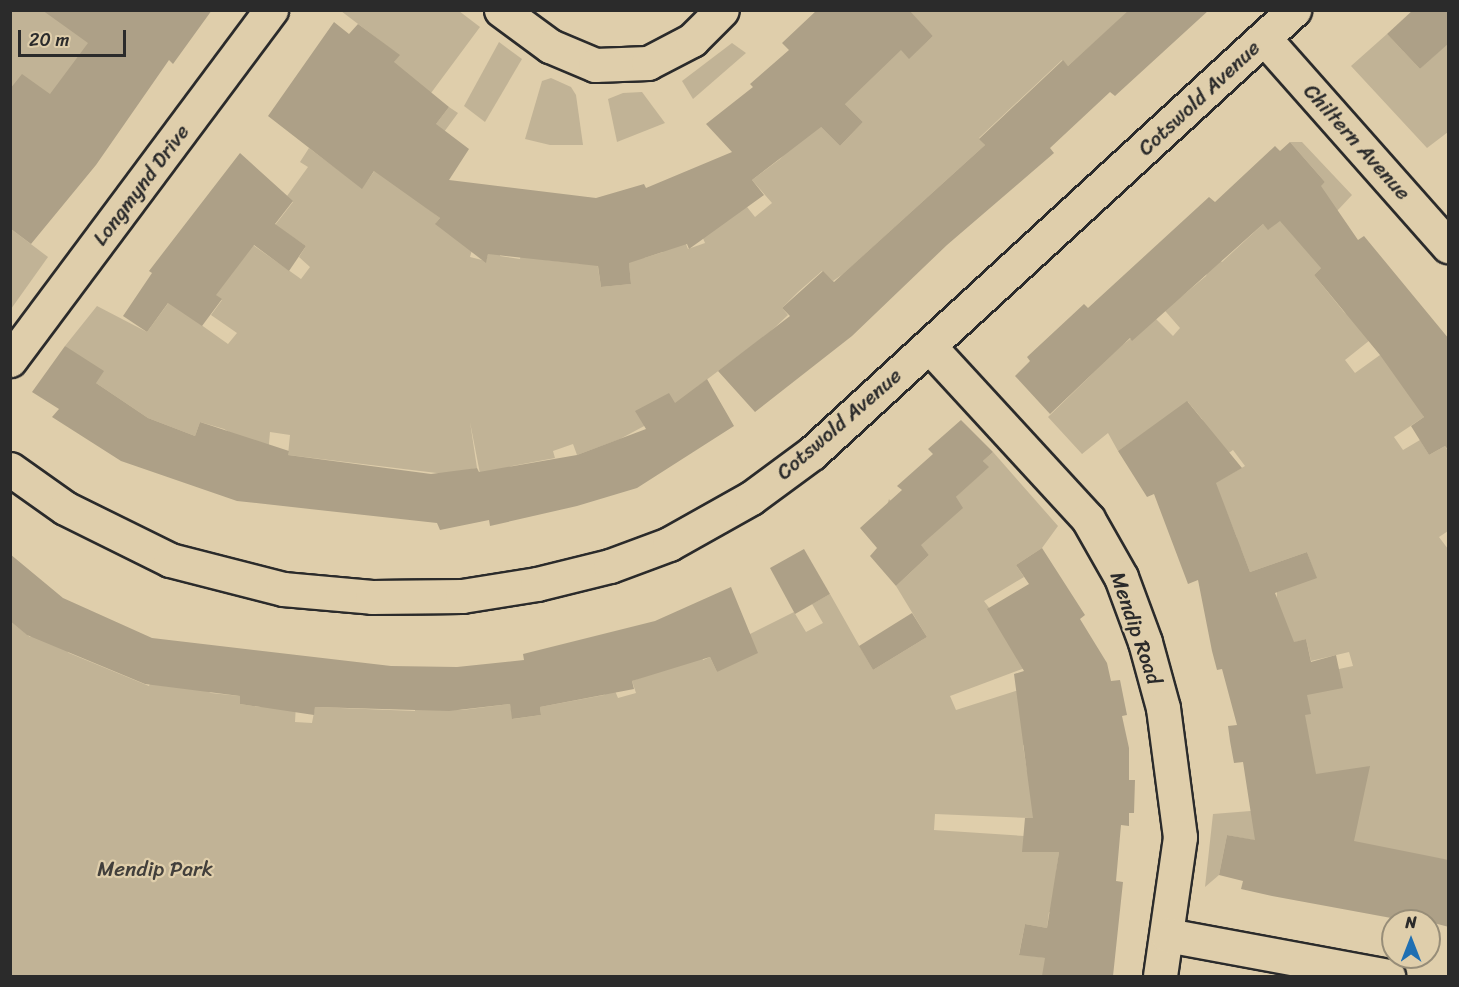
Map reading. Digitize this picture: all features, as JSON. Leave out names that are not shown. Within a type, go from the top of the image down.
[{"type":"street","name":"Longmynd Drive","points":[[10,360],[271,10]]},
{"type":"street","points":[[501,10],[550,46],[595,65],[648,63],[692,40],[722,10]]},
{"type":"street","name":"Cotswold Avenue","points":[[10,469],[65,508],[170,560],[283,589],[372,597],[462,596],[600,568],[669,544],[751,498],[812,453],[1294,10]]},
{"type":"street","name":"Chiltern Avenue","points":[[1264,38],[1449,246]]},
{"type":"street","name":"Mendip Road","points":[[929,346],[1088,519],[1121,577],[1145,642],[1163,708],[1180,837],[1160,976]]},
{"type":"street","points":[[1167,935],[1388,976]]},
{"type":"green space","points":[[11,11],[60,11],[95,47],[51,95],[11,89]]},
{"type":"green space","points":[[341,11],[459,11],[480,27],[411,120],[429,133],[449,107],[458,113],[402,189],[440,218],[436,223],[474,243],[470,257],[486,261],[492,240],[501,242],[500,256],[520,259],[523,242],[546,244],[546,260],[582,264],[595,248],[601,287],[631,284],[627,244],[644,258],[663,252],[657,236],[679,227],[688,249],[705,243],[697,224],[747,207],[755,217],[772,203],[752,180],[780,159],[815,121],[840,146],[863,122],[837,96],[875,20],[909,58],[933,36],[909,11],[1129,11],[1068,66],[1062,60],[979,138],[985,145],[843,274],[833,281],[822,271],[798,292],[782,308],[788,315],[770,332],[697,387],[702,395],[620,439],[577,455],[573,444],[553,451],[555,458],[512,466],[481,479],[470,422],[477,468],[445,474],[288,455],[290,435],[270,432],[268,455],[224,429],[200,422],[195,436],[148,418],[96,383],[65,346],[97,306],[147,332],[169,302],[228,344],[237,333],[211,315],[222,300],[207,289],[253,245],[301,279],[310,267],[299,257],[306,246],[275,225],[293,202],[287,196],[308,167],[300,162],[309,148],[362,188],[381,162],[365,101],[399,55]]},
{"type":"green space","points":[[1387,34],[1420,69],[1448,43],[1448,132],[1427,148],[1351,66]]},
{"type":"green space","points":[[499,42],[522,59],[485,122],[464,106]]},
{"type":"green space","points":[[732,43],[746,53],[693,99],[682,81]]},
{"type":"green space","points":[[551,78],[571,87],[576,95],[583,145],[550,145],[525,139],[542,81]]},
{"type":"green space","points":[[642,92],[665,123],[617,142],[608,99],[623,93]]},
{"type":"green space","points":[[1290,142],[1302,142],[1352,195],[1337,211],[1321,268],[1314,275],[1344,312],[1375,336],[1345,360],[1355,373],[1387,350],[1424,417],[1394,437],[1403,450],[1420,440],[1429,455],[1445,446],[1448,451],[1448,531],[1439,537],[1448,549],[1448,860],[1351,844],[1369,766],[1314,852],[1227,835],[1219,875],[1205,887],[1213,814],[1263,810],[1306,695],[1339,669],[1353,666],[1349,652],[1311,661],[1306,639],[1274,648],[1277,592],[1316,577],[1307,552],[1250,572],[1241,549],[1235,551],[1237,538],[1215,483],[1245,466],[1233,450],[1219,460],[1202,419],[1188,402],[1118,451],[1108,433],[1082,454],[1048,417],[1121,346],[1156,319],[1173,336],[1180,328],[1160,305],[1182,296],[1206,276],[1214,256],[1222,262],[1263,224],[1269,229],[1325,182]]},
{"type":"green space","points":[[11,229],[48,257],[11,309]]},
{"type":"green space","name":"Mendip Park","points":[[993,452],[1058,526],[1042,548],[1016,565],[1024,577],[984,601],[1033,665],[950,696],[956,710],[1034,685],[1066,738],[1023,745],[1027,771],[1055,819],[935,814],[934,830],[1024,836],[1023,852],[1059,852],[1056,873],[1067,914],[1049,912],[1047,928],[1025,924],[1019,954],[1065,961],[1062,976],[11,976],[10,621],[30,637],[40,626],[69,653],[149,686],[157,666],[211,693],[240,696],[240,704],[259,707],[296,704],[295,722],[312,723],[315,707],[415,711],[415,707],[462,710],[510,704],[513,719],[541,715],[540,707],[604,695],[613,686],[618,698],[636,693],[632,681],[701,655],[703,660],[710,657],[717,672],[750,634],[794,612],[806,632],[823,623],[812,604],[830,594],[873,670],[927,637],[896,586],[929,555],[887,505],[889,499],[925,541],[956,497],[988,467],[983,461]]},
{"type":"building","points":[[42,10],[212,10],[173,64],[169,60],[96,165],[31,244],[11,229],[10,89],[22,74],[50,94],[88,43]]},
{"type":"building","points":[[817,10],[909,10],[933,36],[909,59],[901,50],[845,104],[863,122],[840,146],[821,127],[752,180],[764,195],[689,249],[687,244],[629,263],[631,284],[601,287],[598,266],[488,254],[486,263],[435,224],[440,218],[374,171],[362,189],[268,116],[334,22],[349,34],[358,24],[400,55],[394,62],[449,107],[436,124],[469,149],[449,180],[596,198],[644,184],[646,188],[732,152],[706,124],[753,87],[750,84],[789,50],[782,43]]},
{"type":"building","points":[[1129,10],[1209,10],[1115,96],[1110,92],[1050,148],[1054,153],[947,245],[852,336],[755,412],[718,371],[790,316],[782,308],[823,271],[834,282],[985,145],[979,139],[1063,60],[1068,66]]},
{"type":"building","points":[[1413,10],[1449,10],[1449,43],[1420,69],[1387,34]]},
{"type":"building","points":[[1290,142],[1325,182],[1321,186],[1358,240],[1364,236],[1449,339],[1449,451],[1445,446],[1429,455],[1411,426],[1424,417],[1380,355],[1314,275],[1321,268],[1280,221],[1268,230],[1263,224],[1132,341],[1130,338],[1050,414],[1015,376],[1030,361],[1027,357],[1084,304],[1088,308],[1209,197],[1215,202],[1275,146],[1280,151]]},
{"type":"building","points":[[240,153],[293,201],[275,224],[306,246],[289,271],[254,245],[216,295],[222,299],[202,326],[168,303],[147,332],[123,316],[152,273],[149,271]]},
{"type":"building","points":[[65,346],[104,371],[96,383],[148,418],[195,436],[200,422],[289,451],[288,455],[431,474],[477,468],[479,472],[577,455],[646,429],[635,411],[669,393],[675,403],[707,379],[734,426],[637,488],[577,506],[490,526],[489,520],[440,530],[437,523],[237,501],[121,461],[52,417],[59,409],[32,392]]},
{"type":"building","points":[[1187,401],[1242,468],[1216,483],[1250,572],[1307,552],[1317,578],[1275,593],[1294,642],[1306,639],[1311,662],[1336,655],[1343,688],[1307,695],[1311,714],[1305,715],[1316,774],[1370,766],[1354,841],[1449,860],[1449,927],[1441,925],[1441,909],[1381,909],[1381,916],[1241,889],[1243,881],[1219,875],[1227,835],[1255,840],[1243,762],[1234,763],[1230,741],[1228,726],[1237,725],[1222,669],[1217,670],[1198,580],[1188,584],[1154,494],[1147,497],[1118,451]]},
{"type":"building","points":[[961,420],[993,452],[983,461],[989,467],[956,497],[963,508],[921,545],[929,555],[896,586],[870,556],[877,548],[860,528],[902,490],[897,486],[933,454],[928,449]]},
{"type":"building","points":[[1042,548],[1085,615],[1080,619],[1107,663],[1111,681],[1120,680],[1127,715],[1122,716],[1129,748],[1129,780],[1135,780],[1134,813],[1129,813],[1129,826],[1121,825],[1116,881],[1123,882],[1113,976],[1042,976],[1045,958],[1019,955],[1025,924],[1047,928],[1059,852],[1022,852],[1025,818],[1033,818],[1014,674],[1024,671],[987,609],[1029,584],[1016,565]]},
{"type":"building","points":[[804,549],[830,594],[795,614],[770,568]]},
{"type":"building","points":[[10,554],[63,598],[152,638],[391,666],[457,667],[524,660],[523,654],[655,621],[731,587],[758,653],[717,672],[710,657],[632,681],[634,689],[540,707],[541,715],[512,719],[510,704],[449,711],[315,707],[314,715],[240,704],[240,696],[145,684],[27,635],[10,621]]},
{"type":"building","points":[[912,613],[927,637],[873,670],[859,646]]}]
